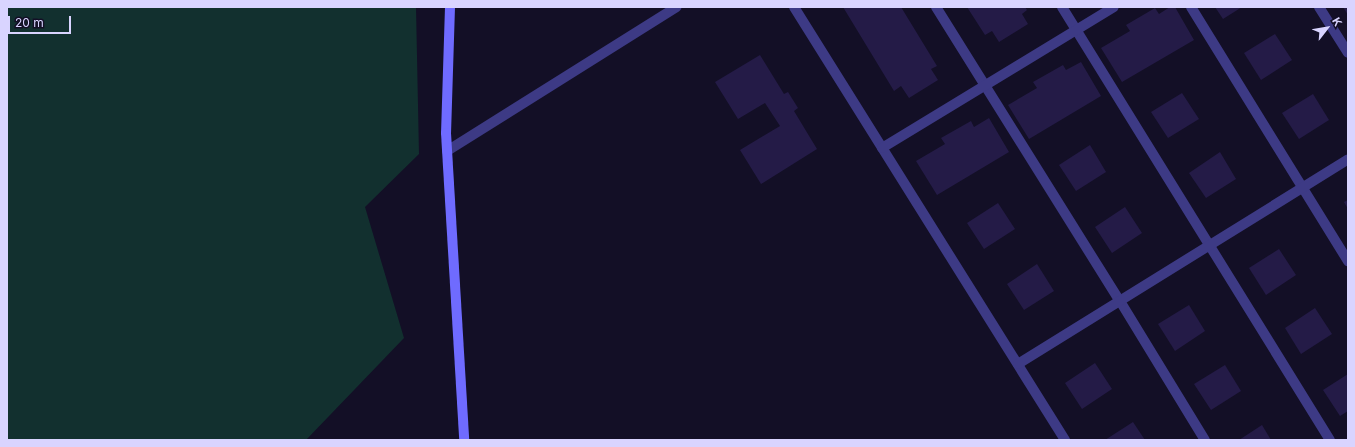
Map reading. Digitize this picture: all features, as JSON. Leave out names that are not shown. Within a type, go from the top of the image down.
[{"type":"street","points":[[450,7],[447,151],[464,440]]},
{"type":"lane","points":[[447,151],[677,7]]},
{"type":"lane","points":[[794,7],[1065,440]]},
{"type":"lane","points":[[936,7],[1205,440]]},
{"type":"lane","points":[[1062,7],[1330,440]]},
{"type":"lane","points":[[882,148],[1114,7]]},
{"type":"lane","points":[[1191,7],[1348,261]]},
{"type":"lane","points":[[1319,7],[1348,53]]},
{"type":"lane","points":[[1018,364],[1348,158]]},
{"type":"green space","points":[[7,7],[416,7],[419,154],[365,207],[404,338],[306,440],[7,440]]},
{"type":"building","points":[[843,7],[901,7],[937,66],[931,69],[938,80],[909,98],[901,86],[894,91]]},
{"type":"building","points":[[967,7],[1025,7],[1027,10],[1022,14],[1028,24],[999,42],[992,31],[985,35]]},
{"type":"building","points":[[1170,7],[1175,7],[1194,40],[1122,82],[1101,48],[1130,31],[1126,25],[1155,8],[1159,14]]},
{"type":"building","points":[[1215,7],[1242,7],[1223,19]]},
{"type":"building","points":[[1343,7],[1348,7],[1348,15]]},
{"type":"building","points":[[1275,34],[1292,60],[1261,80],[1244,53]]},
{"type":"building","points":[[760,55],[784,94],[788,92],[798,108],[794,111],[817,149],[761,184],[740,150],[780,126],[765,103],[738,119],[715,82]]},
{"type":"building","points":[[1081,62],[1101,96],[1029,139],[1008,105],[1037,88],[1033,82],[1063,65],[1066,70]]},
{"type":"building","points":[[1182,93],[1199,119],[1168,138],[1151,112]]},
{"type":"building","points":[[1313,94],[1329,120],[1299,139],[1282,113]]},
{"type":"building","points":[[989,118],[1009,152],[937,195],[916,161],[945,144],[941,138],[971,121],[974,127]]},
{"type":"building","points":[[1090,145],[1106,172],[1076,191],[1059,165]]},
{"type":"building","points":[[1220,152],[1236,179],[1206,198],[1189,173]]},
{"type":"building","points":[[1348,200],[1348,209],[1344,202]]},
{"type":"building","points":[[998,203],[1015,229],[984,249],[967,223]]},
{"type":"building","points":[[1125,207],[1142,233],[1112,253],[1095,227]]},
{"type":"building","points":[[1279,249],[1296,275],[1266,295],[1249,268]]},
{"type":"building","points":[[1037,264],[1054,291],[1024,310],[1007,284]]},
{"type":"building","points":[[1189,305],[1205,331],[1175,351],[1158,324]]},
{"type":"building","points":[[1315,308],[1332,334],[1301,354],[1285,328]]},
{"type":"building","points":[[1095,363],[1112,389],[1082,409],[1065,383]]},
{"type":"building","points":[[1225,365],[1241,391],[1211,410],[1194,384]]},
{"type":"building","points":[[1348,374],[1348,411],[1340,416],[1323,390]]},
{"type":"building","points":[[1133,422],[1145,440],[1105,440]]},
{"type":"building","points":[[1262,425],[1271,440],[1239,440]]}]
